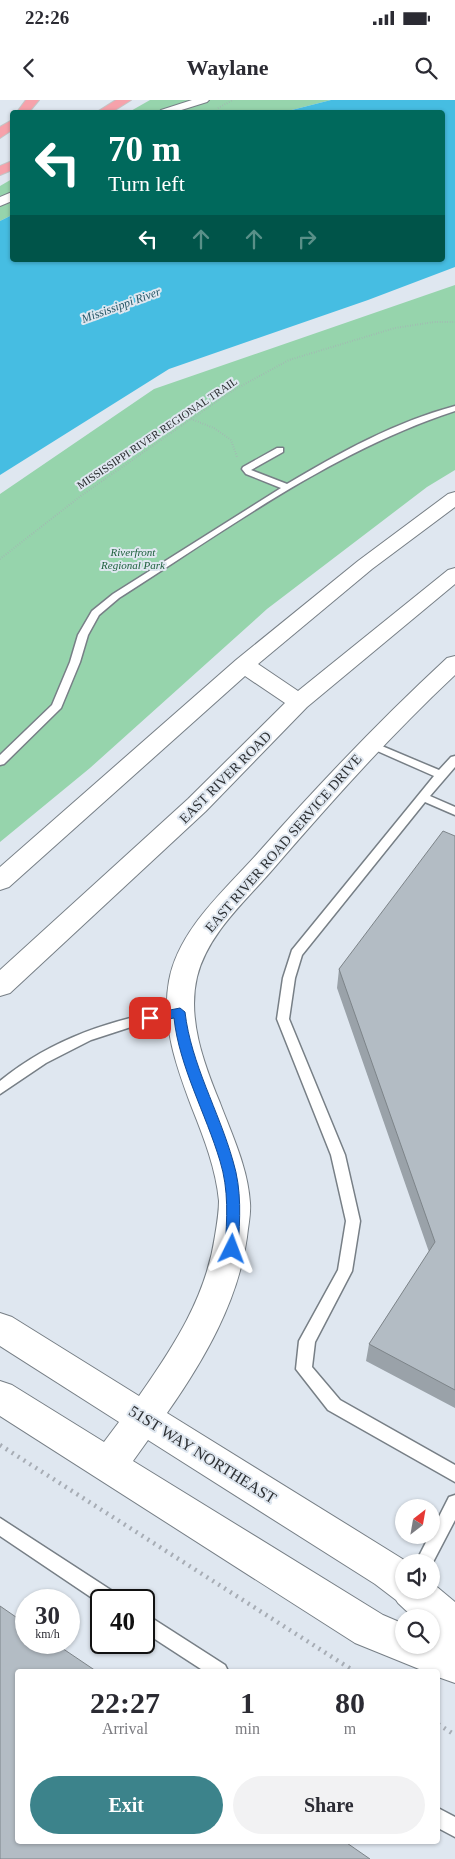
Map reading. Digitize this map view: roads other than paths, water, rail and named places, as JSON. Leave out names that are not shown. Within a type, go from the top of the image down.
[{"type":"highway","points":[[25,110],[33,100]]},
{"type":"highway","points":[[95,110],[109,100]]},
{"type":"highway","points":[[107,110],[125,100]]},
{"type":"highway","points":[[0,134],[10,126]]},
{"type":"street","points":[[171,110],[203,100]]},
{"type":"street","points":[[0,881],[244,665],[365,565],[455,498]]},
{"type":"street","name":"EAST RIVER ROAD","points":[[0,986],[197,805],[299,702],[455,574]]},
{"type":"street","name":"EAST RIVER ROAD SERVICE DRIVE","points":[[109,1464],[144,1417],[204,1327],[221,1286],[232,1249],[234,1201],[227,1162],[200,1089],[183,1032],[180,1012],[183,977],[189,960],[204,934],[370,744],[455,663]]},
{"type":"street","points":[[244,665],[299,702]]},
{"type":"street","name":"51ST WAY NORTHEAST","points":[[0,1328],[395,1577]]},
{"type":"street","points":[[0,1397],[109,1464],[369,1630],[395,1640]]},
{"type":"street","points":[[421,1599],[455,1627]]},
{"type":"street","points":[[430,1654],[455,1664]]},
{"type":"lane","points":[[0,761],[57,706],[75,662],[83,635],[95,613],[143,578],[288,488],[374,440],[432,415],[455,408]]},
{"type":"lane","points":[[280,450],[246,469],[288,488]]},
{"type":"lane","points":[[370,744],[441,775]]},
{"type":"lane","points":[[455,760],[422,797],[296,953],[289,978],[283,1019],[338,1155],[353,1221],[345,1272],[307,1341],[304,1369],[334,1405],[455,1474]]},
{"type":"lane","points":[[422,797],[455,811]]},
{"type":"lane","points":[[0,1089],[18,1073],[53,1051],[120,1024],[180,1012]]},
{"type":"lane","points":[[428,1554],[455,1502]]},
{"type":"lane","points":[[0,1526],[94,1589]]},
{"type":"lane","points":[[155,1629],[215,1669]]},
{"type":"lane","points":[[440,1817],[455,1828]]},
{"type":"water","name":"Mississippi River","points":[[331,100],[455,100],[455,267],[368,300],[169,369],[0,475],[0,221],[10,216],[10,262],[445,262],[445,110],[292,110]]},
{"type":"park label","name":"Riverfront Regional Park","points":[[133,558]]}]
